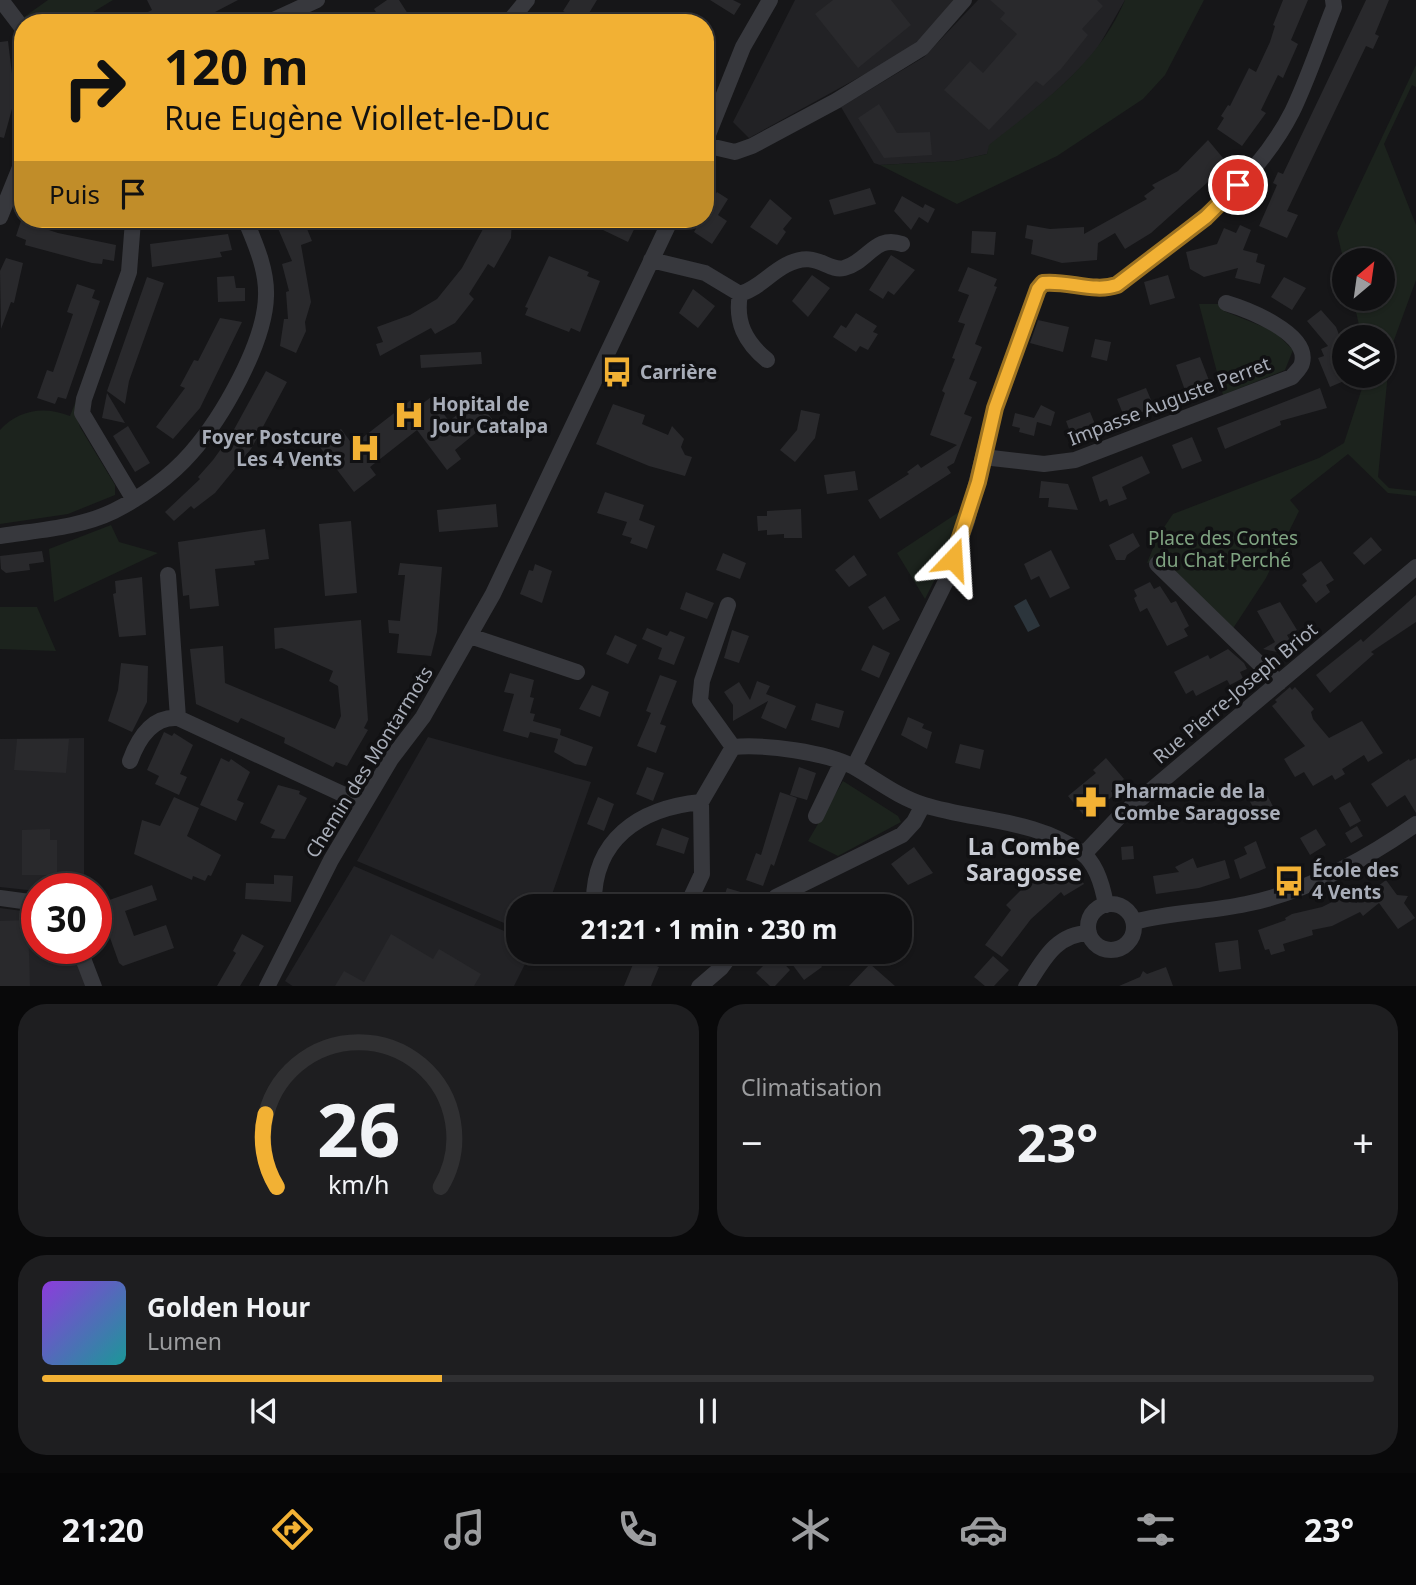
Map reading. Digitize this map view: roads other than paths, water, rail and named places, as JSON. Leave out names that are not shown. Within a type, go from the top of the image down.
[{"type":"street","points":[[1,0],[14,17]]},
{"type":"street","points":[[287,14],[317,0]]},
{"type":"street","points":[[515,14],[527,0]]},
{"type":"street","points":[[714,121],[743,47],[770,0]]},
{"type":"street","points":[[714,146],[735,152],[752,146],[836,101],[922,48],[964,0]]},
{"type":"street","points":[[816,816],[848,764],[947,579],[967,521],[995,408],[1038,289],[1043,283],[1057,281],[1107,289],[1117,285],[1206,217],[1261,159],[1291,113],[1336,2]]},
{"type":"street","points":[[0,217],[11,188]]},
{"type":"street","points":[[132,228],[129,272],[84,399],[82,413],[134,500]]},
{"type":"street","points":[[0,536],[90,520],[134,500],[168,474],[204,438],[254,348],[263,321],[266,295],[263,270],[248,228]]},
{"type":"street","name":"Chemin des Montarmots","points":[[267,986],[331,860],[391,759],[423,717],[506,569],[667,228]]},
{"type":"street","points":[[740,294],[756,288],[786,265],[804,259],[819,260],[838,269],[849,267],[876,245],[887,240],[902,244]]},
{"type":"street","points":[[651,260],[705,273],[740,294]]},
{"type":"street","points":[[740,294],[736,313],[745,336],[754,349],[767,360]]},
{"type":"street","name":"Impasse Auguste Perret","points":[[983,457],[1044,464],[1075,460],[1292,377],[1302,365],[1302,355],[1297,345],[1278,325],[1226,303]]},
{"type":"street","points":[[1157,564],[1279,683]]},
{"type":"street","name":"Rue Pierre-Joseph Briot","points":[[1084,854],[1118,818],[1416,567]]},
{"type":"street","points":[[168,575],[178,718]]},
{"type":"street","points":[[728,605],[702,681],[700,701],[733,747]]},
{"type":"street","points":[[470,636],[577,672]]},
{"type":"street","points":[[131,761],[148,729],[171,718],[178,718],[364,804]]},
{"type":"street","points":[[733,747],[776,748],[848,764],[886,788],[923,805],[1034,830],[1084,854],[1102,885],[1106,905]]},
{"type":"street","points":[[693,894],[702,874],[701,802],[733,747]]},
{"type":"street","points":[[595,894],[606,850],[647,815],[680,804],[701,802]]},
{"type":"street","points":[[782,894],[839,863],[902,835],[914,822],[923,805]]},
{"type":"street","points":[[1133,922],[1250,904],[1294,889],[1378,851],[1416,824]]},
{"type":"street","points":[[0,898],[21,901]]},
{"type":"street","points":[[1026,986],[1052,947],[1074,933],[1089,933],[1103,948],[1117,949],[1133,936],[1133,922],[1120,906],[1106,905],[1094,912],[1089,933]]},
{"type":"street","points":[[85,964],[94,986]]},
{"type":"street","points":[[699,986],[724,964]]},
{"type":"place","name":"Carrière","points":[[617,372]]},
{"type":"place","name":"Hopital de Jour Catalpa","points":[[409,415]]},
{"type":"place","name":"Foyer Postcure Les 4 Vents","points":[[365,448]]},
{"type":"place","name":"Pharmacie de la Combe Saragosse","points":[[1091,802]]},
{"type":"place","name":"École des 4 Vents","points":[[1289,881]]},
{"type":"district","name":"La Combe Saragosse","points":[[1024,859]]},
{"type":"park label","name":"Place des Contes du Chat Perché","points":[[1223,549]]}]
